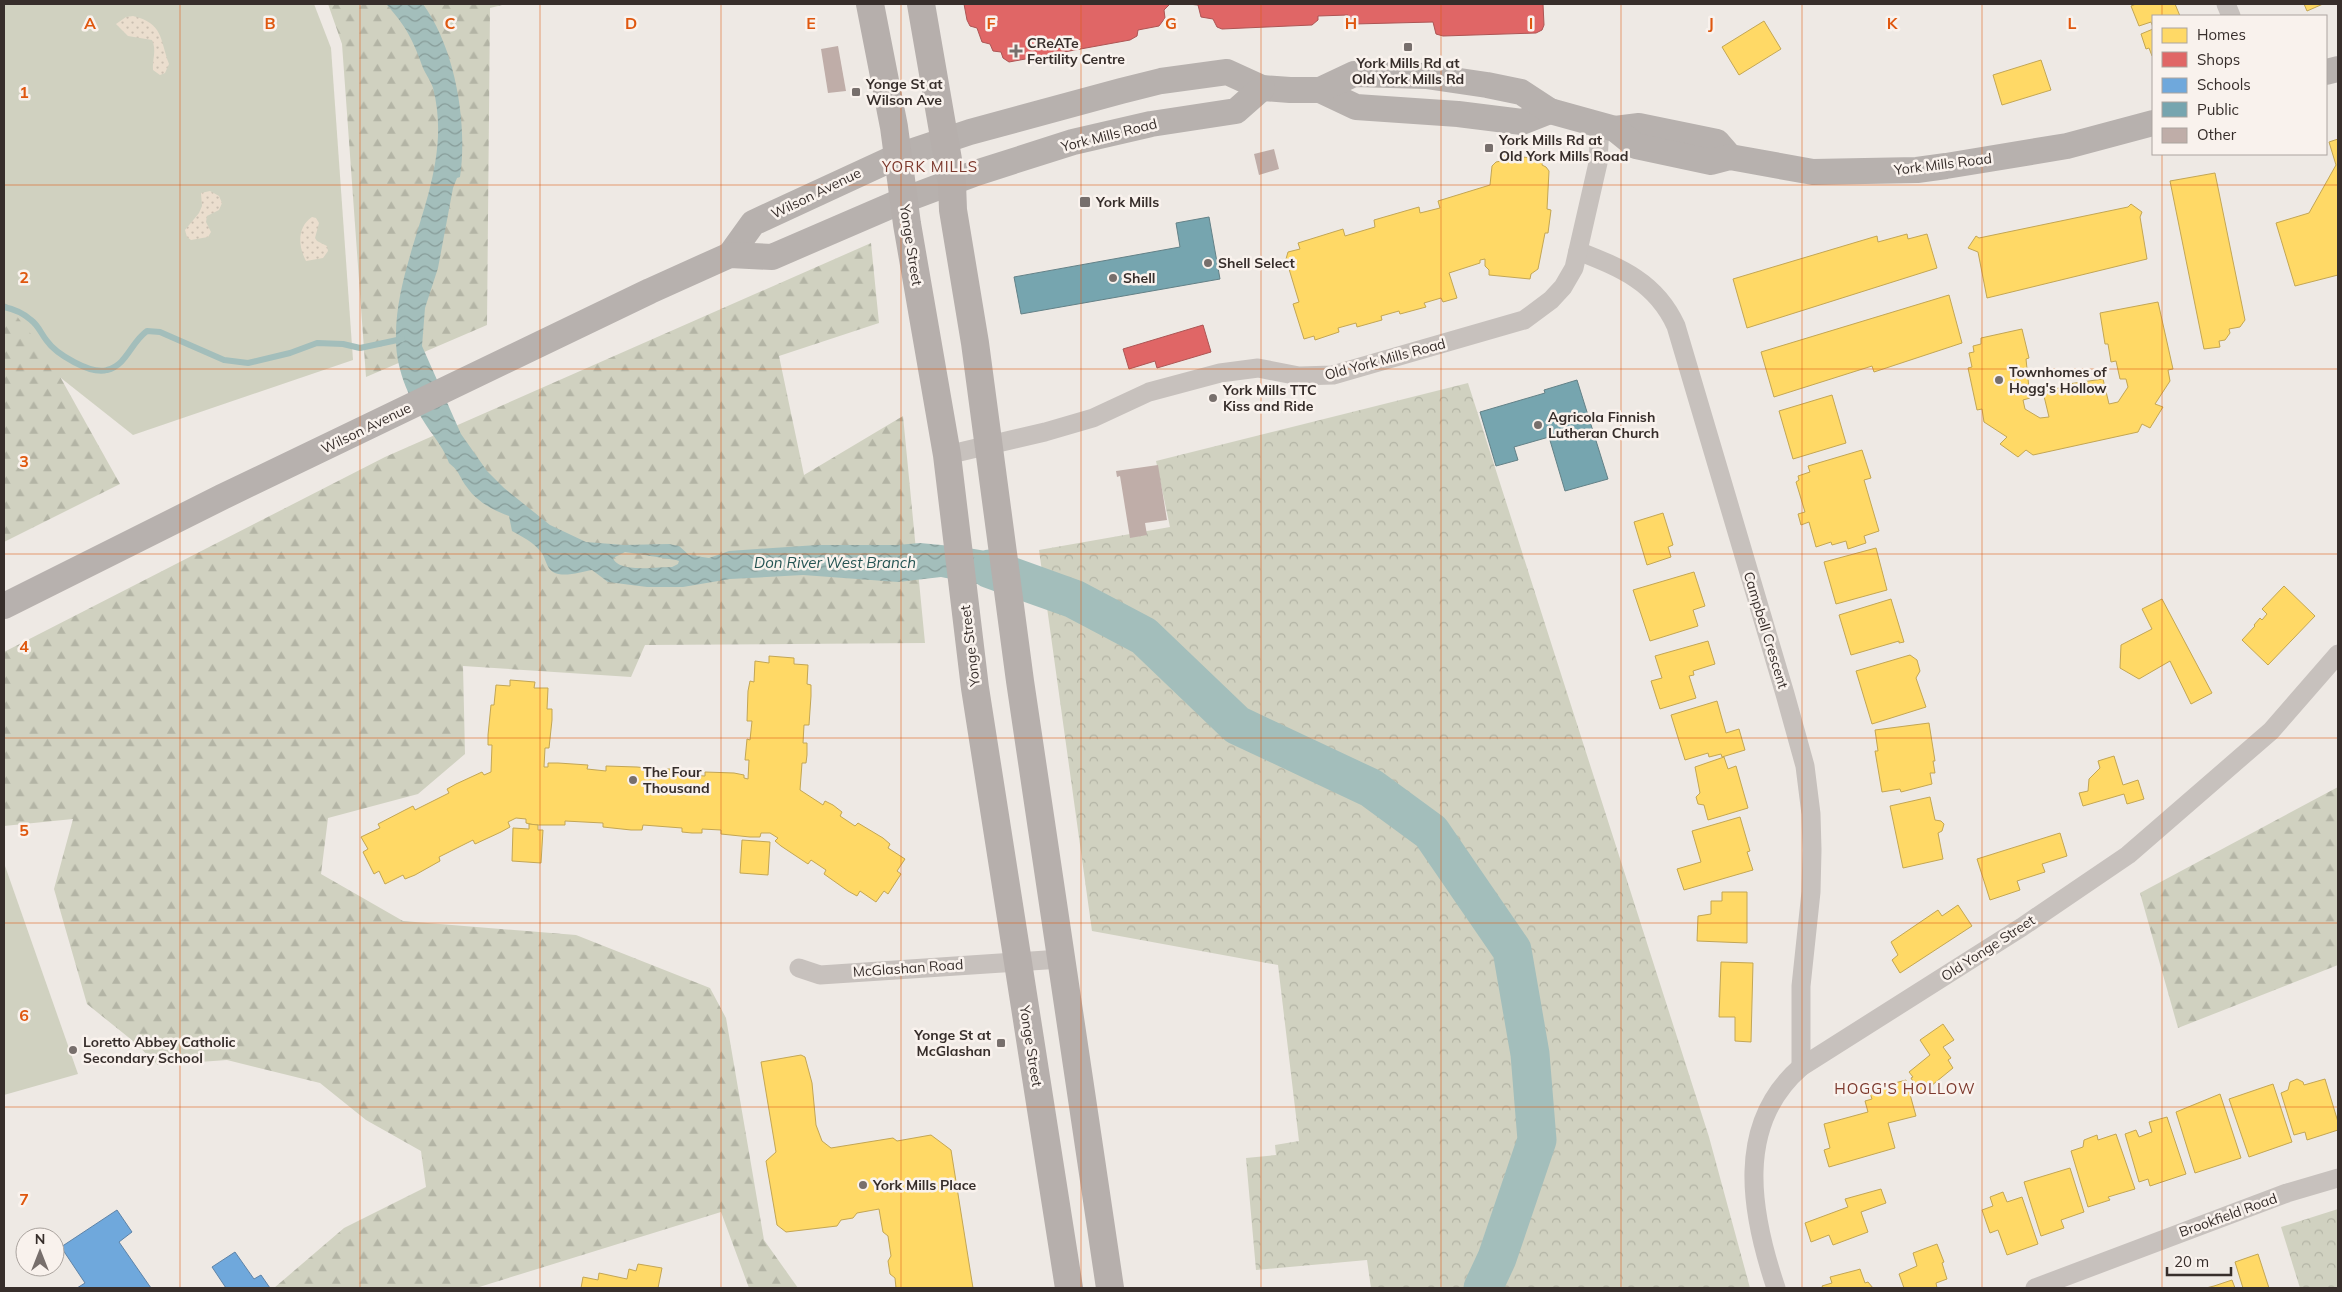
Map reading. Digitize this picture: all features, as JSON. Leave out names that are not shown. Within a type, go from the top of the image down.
[{"type":"main road","name":"Yonge Street","points":[[870,4],[898,156],[947,455],[975,688],[1069,1288]]},
{"type":"main road","points":[[921,4],[937,107],[952,183],[953,210],[989,445],[1020,681],[1110,1288]]},
{"type":"main road","name":"York Mills Road","points":[[945,140],[1161,81],[1227,72],[1262,88],[1320,90],[1356,107],[1458,114],[1522,122],[1550,111]]},
{"type":"main road","name":"York Mills Road","points":[[1320,90],[1354,74],[1426,76],[1521,92],[1550,111],[1607,127],[1636,146],[1711,162],[1730,157],[1813,172],[1917,170],[2067,146],[2152,123]]},
{"type":"main road","name":"York Mills Road","points":[[952,183],[1073,142],[1151,124],[1236,111],[1262,88]]},
{"type":"main road","name":"Wilson Avenue","points":[[730,255],[753,223],[898,156],[945,140]]},
{"type":"main road","name":"Wilson Avenue","points":[[4,606],[222,497],[650,291],[730,255],[772,257],[904,200],[952,183]]},
{"type":"street","name":"Old York Mills Road","points":[[947,455],[1045,432],[1093,418],[1149,392],[1220,373],[1258,368],[1299,376],[1333,375],[1515,323],[1532,316],[1558,294],[1570,276],[1578,251],[1607,127]]},
{"type":"street","name":"Campbell Crescent","points":[[1578,251],[1613,265],[1645,284],[1659,297],[1676,326],[1786,694],[1805,766],[1811,814],[1811,892],[1801,986],[1801,1067]]},
{"type":"street","name":"Old Yonge Street","points":[[1776,1288],[1768,1264],[1759,1224],[1755,1188],[1754,1151],[1764,1116],[1776,1095],[1801,1067],[2022,927],[2128,855],[2270,731],[2338,654]]},
{"type":"street","name":"McGlashan Road","points":[[799,968],[820,974],[1017,960],[1061,959]]},
{"type":"street","name":"Brookfield Road","points":[[2035,1288],[2278,1196],[2338,1178]]},
{"type":"green space","points":[[4,4],[314,4],[331,48],[353,360],[133,435],[4,333]]},
{"type":"green space","points":[[328,4],[506,4],[490,8],[487,325],[366,377],[342,44]]},
{"type":"green space","points":[[871,243],[879,323],[779,356],[804,475],[903,416],[925,643],[645,645],[631,677],[463,666],[465,754],[418,794],[328,818],[321,874],[403,921],[576,935],[710,988],[726,1018],[764,1240],[798,1288],[749,1288],[721,1212],[476,1288],[274,1288],[344,1228],[426,1187],[421,1151],[366,1120],[320,1083],[227,1060],[158,1065],[133,1041],[87,1004],[54,889],[73,819],[4,826],[4,652],[385,457]]},
{"type":"green space","points":[[4,303],[8,305],[49,357],[120,484],[4,542]]},
{"type":"green space","points":[[1468,383],[1709,1137],[1750,1288],[1371,1288],[1367,1260],[1256,1270],[1246,1158],[1276,1155],[1275,1145],[1299,1141],[1278,965],[1092,931],[1039,550],[1170,527],[1156,461]]},
{"type":"green space","points":[[2338,787],[2338,965],[2178,1028],[2140,893]]},
{"type":"green space","points":[[4,863],[78,1074],[4,1095]]},
{"type":"green space","points":[[2338,1209],[2338,1288],[2300,1288],[2281,1227]]},
{"type":"sand","points":[[133,16],[150,23],[159,33],[169,64],[165,73],[160,75],[153,70],[154,51],[152,40],[128,36],[116,24],[126,17]]},
{"type":"sand","points":[[210,191],[219,196],[222,203],[219,210],[207,216],[206,222],[211,232],[208,237],[191,240],[187,237],[185,230],[199,213],[202,206],[201,193]]},
{"type":"sand","points":[[312,217],[316,218],[319,223],[315,238],[327,246],[328,251],[323,258],[306,261],[301,249],[300,237],[307,221]]},
{"type":"water","points":[[386,4],[423,4],[434,22],[451,64],[460,110],[462,133],[460,177],[457,178],[453,188],[438,268],[425,308],[422,346],[461,434],[487,471],[504,488],[550,525],[586,542],[624,545],[669,544],[679,546],[689,555],[709,558],[729,551],[817,545],[897,545],[920,543],[962,547],[998,553],[1040,587],[998,588],[941,577],[898,582],[803,575],[730,579],[683,587],[647,587],[608,582],[592,570],[567,575],[553,572],[538,548],[512,531],[509,516],[485,504],[470,491],[449,463],[443,450],[422,418],[410,397],[402,375],[396,340],[398,308],[404,277],[431,184],[437,153],[438,121],[433,88],[416,49],[399,19]],"holes":[[[625,552],[679,561],[678,564],[672,567],[639,568],[622,566],[616,563],[613,558]]]},
{"type":"building: Homes","points":[[2136,4],[2175,4],[2180,15],[2152,15],[2152,24],[2151,22],[2139,26],[2131,6]]},
{"type":"building: Homes","points":[[2304,4],[2323,4],[2307,11]]},
{"type":"building: Homes","points":[[1764,21],[1781,49],[1739,75],[1722,47]]},
{"type":"building: Homes","points":[[2152,29],[2152,56],[2149,48],[2146,49],[2141,34]]},
{"type":"building: Homes","points":[[2041,60],[2051,90],[2002,105],[1993,75]]},
{"type":"building: Homes","points":[[2338,139],[2338,275],[2295,286],[2276,223],[2309,213],[2336,165],[2329,142]]},
{"type":"building: Homes","points":[[1501,155],[1543,159],[1542,165],[1549,171],[1547,209],[1551,210],[1548,233],[1545,233],[1538,269],[1531,274],[1530,279],[1489,275],[1489,270],[1485,266],[1485,259],[1480,260],[1480,263],[1449,273],[1457,298],[1443,302],[1441,298],[1424,303],[1426,307],[1400,314],[1399,311],[1381,316],[1382,320],[1357,327],[1356,323],[1338,328],[1339,332],[1315,340],[1314,336],[1304,339],[1293,304],[1299,302],[1286,259],[1288,252],[1300,249],[1298,243],[1343,229],[1345,236],[1375,227],[1374,220],[1419,207],[1420,213],[1440,208],[1438,201],[1490,185],[1492,166],[1496,162],[1501,161]]},
{"type":"building: Homes","points":[[2215,173],[2245,320],[2240,327],[2229,329],[2230,333],[2225,340],[2219,341],[2220,347],[2204,349],[2170,181]]},
{"type":"building: Homes","points":[[2131,204],[2142,212],[2140,217],[2147,259],[1987,298],[1978,252],[1968,248],[1976,236],[1979,238],[2128,207]]},
{"type":"building: Homes","points":[[1907,234],[1908,239],[1927,234],[1937,268],[1747,328],[1733,279],[1877,236],[1878,242]]},
{"type":"building: Homes","points":[[1949,295],[1962,343],[1874,372],[1872,366],[1774,397],[1761,352]]},
{"type":"building: Homes","name":"Townhomes of Hogg's Hollow","points":[[2158,302],[2173,369],[2168,370],[2170,381],[2155,404],[2163,407],[2150,428],[2142,424],[2138,432],[2033,455],[2026,450],[2018,457],[2000,444],[2007,437],[1984,422],[1982,409],[1977,410],[1968,368],[1972,367],[1969,353],[1974,352],[1973,346],[1981,344],[1981,338],[2022,329],[2029,358],[2026,359],[2030,398],[2023,400],[2025,409],[2040,418],[2049,417],[2043,392],[2062,387],[2061,385],[2103,379],[2109,404],[2118,402],[2128,387],[2126,379],[2120,379],[2116,361],[2111,362],[2108,344],[2105,344],[2100,313]]},
{"type":"building: Homes","points":[[1832,395],[1846,443],[1793,459],[1779,411]]},
{"type":"building: Homes","points":[[1862,450],[1871,478],[1864,480],[1879,531],[1864,536],[1866,543],[1848,549],[1846,541],[1832,545],[1831,542],[1816,547],[1809,522],[1801,525],[1798,514],[1805,512],[1796,482],[1799,480],[1798,476],[1810,472],[1808,466]]},
{"type":"building: Homes","points":[[1663,513],[1673,545],[1668,547],[1671,557],[1647,565],[1634,522]]},
{"type":"building: Homes","points":[[1876,548],[1887,590],[1836,604],[1824,562]]},
{"type":"building: Homes","points":[[1694,572],[1705,606],[1693,610],[1698,626],[1650,641],[1633,590]]},
{"type":"building: Homes","points":[[2284,586],[2315,616],[2268,665],[2242,640],[2260,618],[2262,620],[2267,614],[2262,609]]},
{"type":"building: Homes","points":[[1891,599],[1904,642],[1899,643],[1899,641],[1851,655],[1839,615]]},
{"type":"building: Homes","points":[[2162,599],[2212,693],[2191,704],[2170,661],[2139,679],[2120,668],[2121,645],[2152,629],[2142,609]]},
{"type":"building: Homes","points":[[1708,641],[1715,664],[1693,671],[1694,675],[1689,676],[1696,698],[1660,709],[1651,681],[1662,678],[1655,656]]},
{"type":"building: Homes","points":[[1910,655],[1917,660],[1920,671],[1916,678],[1926,707],[1872,724],[1856,671]]},
{"type":"building: Homes","name":"The Four Thousand","points":[[769,656],[794,658],[794,664],[808,665],[807,684],[811,685],[811,696],[809,725],[804,725],[803,743],[807,743],[807,755],[806,763],[802,763],[800,790],[823,805],[825,801],[833,805],[842,812],[840,816],[855,826],[858,823],[883,838],[890,844],[888,848],[905,859],[897,871],[901,874],[888,894],[884,891],[876,902],[860,891],[857,896],[848,891],[824,874],[826,870],[811,860],[808,864],[781,846],[775,841],[778,838],[770,833],[761,833],[760,837],[750,837],[721,834],[721,830],[702,829],[702,833],[692,833],[682,832],[682,828],[643,825],[642,830],[631,830],[603,827],[603,823],[565,821],[565,825],[534,825],[526,823],[526,819],[516,818],[508,822],[510,827],[501,832],[475,844],[473,840],[439,857],[440,861],[405,879],[403,875],[385,884],[379,871],[374,874],[363,852],[368,849],[361,837],[380,828],[378,824],[413,806],[415,810],[449,793],[447,789],[456,784],[482,772],[484,775],[491,772],[492,745],[488,745],[488,735],[491,705],[494,705],[496,685],[510,686],[510,680],[535,682],[534,688],[548,688],[547,709],[552,709],[552,720],[549,748],[545,748],[544,767],[548,767],[548,763],[558,763],[588,765],[587,769],[606,771],[606,766],[637,767],[646,768],[645,773],[666,774],[666,769],[676,769],[686,771],[686,775],[705,776],[705,772],[734,773],[744,775],[744,778],[748,779],[749,760],[745,760],[747,739],[750,740],[752,721],[747,721],[748,691],[750,681],[754,682],[755,661],[769,663]]},
{"type":"building: Homes","points":[[1717,701],[1726,733],[1739,729],[1745,750],[1722,757],[1721,754],[1709,757],[1708,753],[1685,760],[1671,715]]},
{"type":"building: Homes","points":[[1929,723],[1935,761],[1933,761],[1935,773],[1930,773],[1932,784],[1901,792],[1900,789],[1882,792],[1875,751],[1878,751],[1875,730]]},
{"type":"building: Homes","points":[[2114,756],[2123,785],[2138,780],[2144,799],[2127,804],[2124,794],[2083,806],[2079,793],[2088,791],[2089,779],[2100,768],[2098,761]]},
{"type":"building: Homes","points":[[1724,757],[1728,769],[1736,766],[1748,808],[1708,820],[1704,805],[1698,804],[1696,797],[1700,793],[1695,767]]},
{"type":"building: Homes","points":[[1930,797],[1935,820],[1941,821],[1944,824],[1942,831],[1938,833],[1943,859],[1903,868],[1890,806]]},
{"type":"building: Homes","points":[[1740,817],[1750,851],[1747,852],[1753,870],[1684,890],[1677,869],[1701,862],[1692,831]]},
{"type":"building: Homes","points":[[529,824],[538,825],[538,830],[543,830],[541,863],[512,861],[513,828],[529,829]]},
{"type":"building: Homes","points":[[2060,833],[2067,856],[2042,864],[2045,872],[2017,881],[2020,890],[1990,900],[1977,859]]},
{"type":"building: Homes","points":[[742,840],[770,842],[768,875],[740,873]]},
{"type":"building: Homes","points":[[1722,892],[1747,892],[1747,943],[1697,941],[1698,916],[1711,914],[1711,901],[1722,901]]},
{"type":"building: Homes","points":[[1958,905],[1972,926],[1900,973],[1892,960],[1898,955],[1891,942],[1938,910],[1942,916]]},
{"type":"building: Homes","points":[[1721,962],[1753,963],[1751,1042],[1735,1041],[1735,1017],[1719,1017]]},
{"type":"building: Homes","points":[[1943,1024],[1954,1040],[1943,1047],[1951,1058],[1948,1060],[1953,1068],[1920,1095],[1914,1086],[1911,1078],[1913,1077],[1909,1072],[1930,1055],[1920,1040]]},
{"type":"building: Homes","name":"York Mills Place","points":[[801,1055],[805,1057],[812,1083],[816,1125],[822,1141],[831,1148],[893,1138],[897,1141],[931,1135],[951,1150],[973,1288],[896,1288],[895,1278],[890,1274],[888,1261],[891,1256],[888,1236],[883,1232],[879,1209],[857,1213],[853,1218],[841,1220],[837,1226],[786,1232],[777,1225],[766,1161],[776,1152],[761,1062]]},
{"type":"building: Homes","points":[[2297,1079],[2303,1082],[2304,1085],[2325,1079],[2338,1122],[2338,1130],[2307,1140],[2305,1132],[2294,1135],[2281,1093],[2288,1090],[2290,1082]]},
{"type":"building: Homes","points":[[1906,1080],[1916,1116],[1888,1123],[1895,1148],[1829,1167],[1824,1150],[1830,1148],[1824,1124],[1868,1112],[1865,1101],[1872,1099],[1869,1090]]},
{"type":"building: Homes","points":[[2273,1084],[2292,1142],[2249,1157],[2229,1099]]},
{"type":"building: Homes","points":[[2220,1094],[2241,1158],[2195,1173],[2176,1112]]},
{"type":"building: Homes","points":[[2167,1117],[2186,1174],[2150,1186],[2148,1179],[2139,1182],[2125,1134],[2136,1130],[2139,1137],[2152,1132],[2149,1122]]},
{"type":"building: Homes","points":[[2116,1134],[2135,1189],[2108,1197],[2110,1200],[2088,1207],[2071,1151],[2083,1147],[2084,1140],[2097,1135],[2098,1140]]},
{"type":"building: Homes","points":[[2070,1168],[2084,1212],[2061,1220],[2064,1228],[2041,1236],[2024,1182]]},
{"type":"building: Homes","points":[[1881,1189],[1886,1203],[1861,1212],[1868,1232],[1833,1245],[1829,1235],[1811,1242],[1805,1223],[1848,1207],[1845,1199]]},
{"type":"building: Homes","points":[[2003,1192],[2007,1202],[2022,1197],[2038,1244],[2007,1255],[1998,1230],[1990,1233],[1982,1210],[1993,1206],[1990,1197]]},
{"type":"building: Homes","points":[[1937,1244],[1944,1262],[1942,1263],[1947,1279],[1936,1283],[1937,1288],[1904,1288],[1899,1274],[1917,1266],[1913,1253]]},
{"type":"building: Homes","points":[[2258,1254],[2269,1288],[2243,1288],[2235,1262]]},
{"type":"building: Homes","points":[[638,1264],[662,1268],[658,1288],[581,1288],[583,1277],[598,1280],[599,1273],[627,1279],[629,1269],[636,1271]]},
{"type":"building: Homes","points":[[1860,1269],[1865,1283],[1868,1282],[1873,1288],[1823,1288],[1822,1286],[1832,1283],[1830,1277]]},
{"type":"building: Homes","points":[[2232,1280],[2235,1288],[2206,1288],[2214,1286]]},
{"type":"building: Shops","points":[[964,4],[1170,4],[1164,10],[1165,18],[1159,26],[1138,30],[1137,36],[1130,40],[1009,62],[1003,58],[1001,52],[993,51],[990,44],[982,42],[977,28],[970,26],[967,20]]},
{"type":"building: Shops","points":[[1188,4],[1543,4],[1544,25],[1542,30],[1536,33],[1443,36],[1436,34],[1433,22],[1354,24],[1348,19],[1348,15],[1318,16],[1318,20],[1312,25],[1222,29],[1217,27],[1213,19],[1201,17],[1198,5]]},
{"type":"building: Shops","points":[[1203,325],[1211,352],[1157,368],[1155,361],[1129,369],[1123,349]]},
{"type":"building: Schools","points":[[117,1210],[132,1232],[119,1242],[151,1288],[77,1288],[85,1283],[65,1253],[65,1244]]},
{"type":"building: Schools","points":[[235,1252],[254,1279],[261,1275],[270,1288],[226,1288],[212,1267]]},
{"type":"building: Public","points":[[1209,217],[1220,279],[1021,314],[1014,277],[1180,247],[1176,223]]},
{"type":"building: Public","name":"Agricola Finnish Lutheran Church","points":[[1577,380],[1608,479],[1565,491],[1549,437],[1514,447],[1518,460],[1496,466],[1480,412],[1545,393],[1544,390]]},
{"type":"building: Other","points":[[838,46],[846,91],[828,93],[821,49]]},
{"type":"building: Other","points":[[1274,149],[1279,169],[1259,175],[1254,154]]},
{"type":"building: Other","points":[[1158,465],[1167,520],[1145,523],[1147,535],[1130,538],[1120,476],[1117,477],[1116,471]]},
{"type":"waterway","points":[[4,307],[28,318],[58,352],[74,362],[100,371],[107,370],[119,363],[147,331],[160,332],[224,360],[248,363],[290,353],[317,343],[343,344],[360,348],[402,339]]},
{"type":"waterway","name":"Don River West Branch","points":[[990,569],[1074,599],[1144,636],[1237,725],[1371,788],[1431,832],[1512,950],[1530,1054],[1537,1140],[1497,1258],[1483,1288]]},
{"type":"place","name":"York Mills Rd at Old York Mills Rd","points":[[1408,47]]},
{"type":"place","name":"CReATe Fertility Centre","points":[[1016,51]]},
{"type":"place","name":"Yonge St at Wilson Ave","points":[[856,92]]},
{"type":"place","name":"York Mills Rd at Old York Mills Road","points":[[1489,148]]},
{"type":"place","name":"York Mills","points":[[1085,202]]},
{"type":"place","name":"Shell Select","points":[[1208,263]]},
{"type":"place","name":"Shell","points":[[1113,278]]},
{"type":"place","name":"Townhomes of Hogg's Hollow","points":[[1999,380]]},
{"type":"place","name":"York Mills TTC Kiss and Ride","points":[[1213,398]]},
{"type":"place","name":"Agricola Finnish Lutheran Church","points":[[1538,425]]},
{"type":"place","name":"The Four Thousand","points":[[633,780]]},
{"type":"place","name":"Yonge St at McGlashan","points":[[1001,1043]]},
{"type":"place","name":"Loretto Abbey Catholic Secondary School","points":[[73,1050]]},
{"type":"place","name":"York Mills Place","points":[[863,1185]]},
{"type":"district","name":"YORK MILLS","points":[[930,167]]},
{"type":"district","name":"HOGG'S HOLLOW","points":[[1905,1089]]}]
